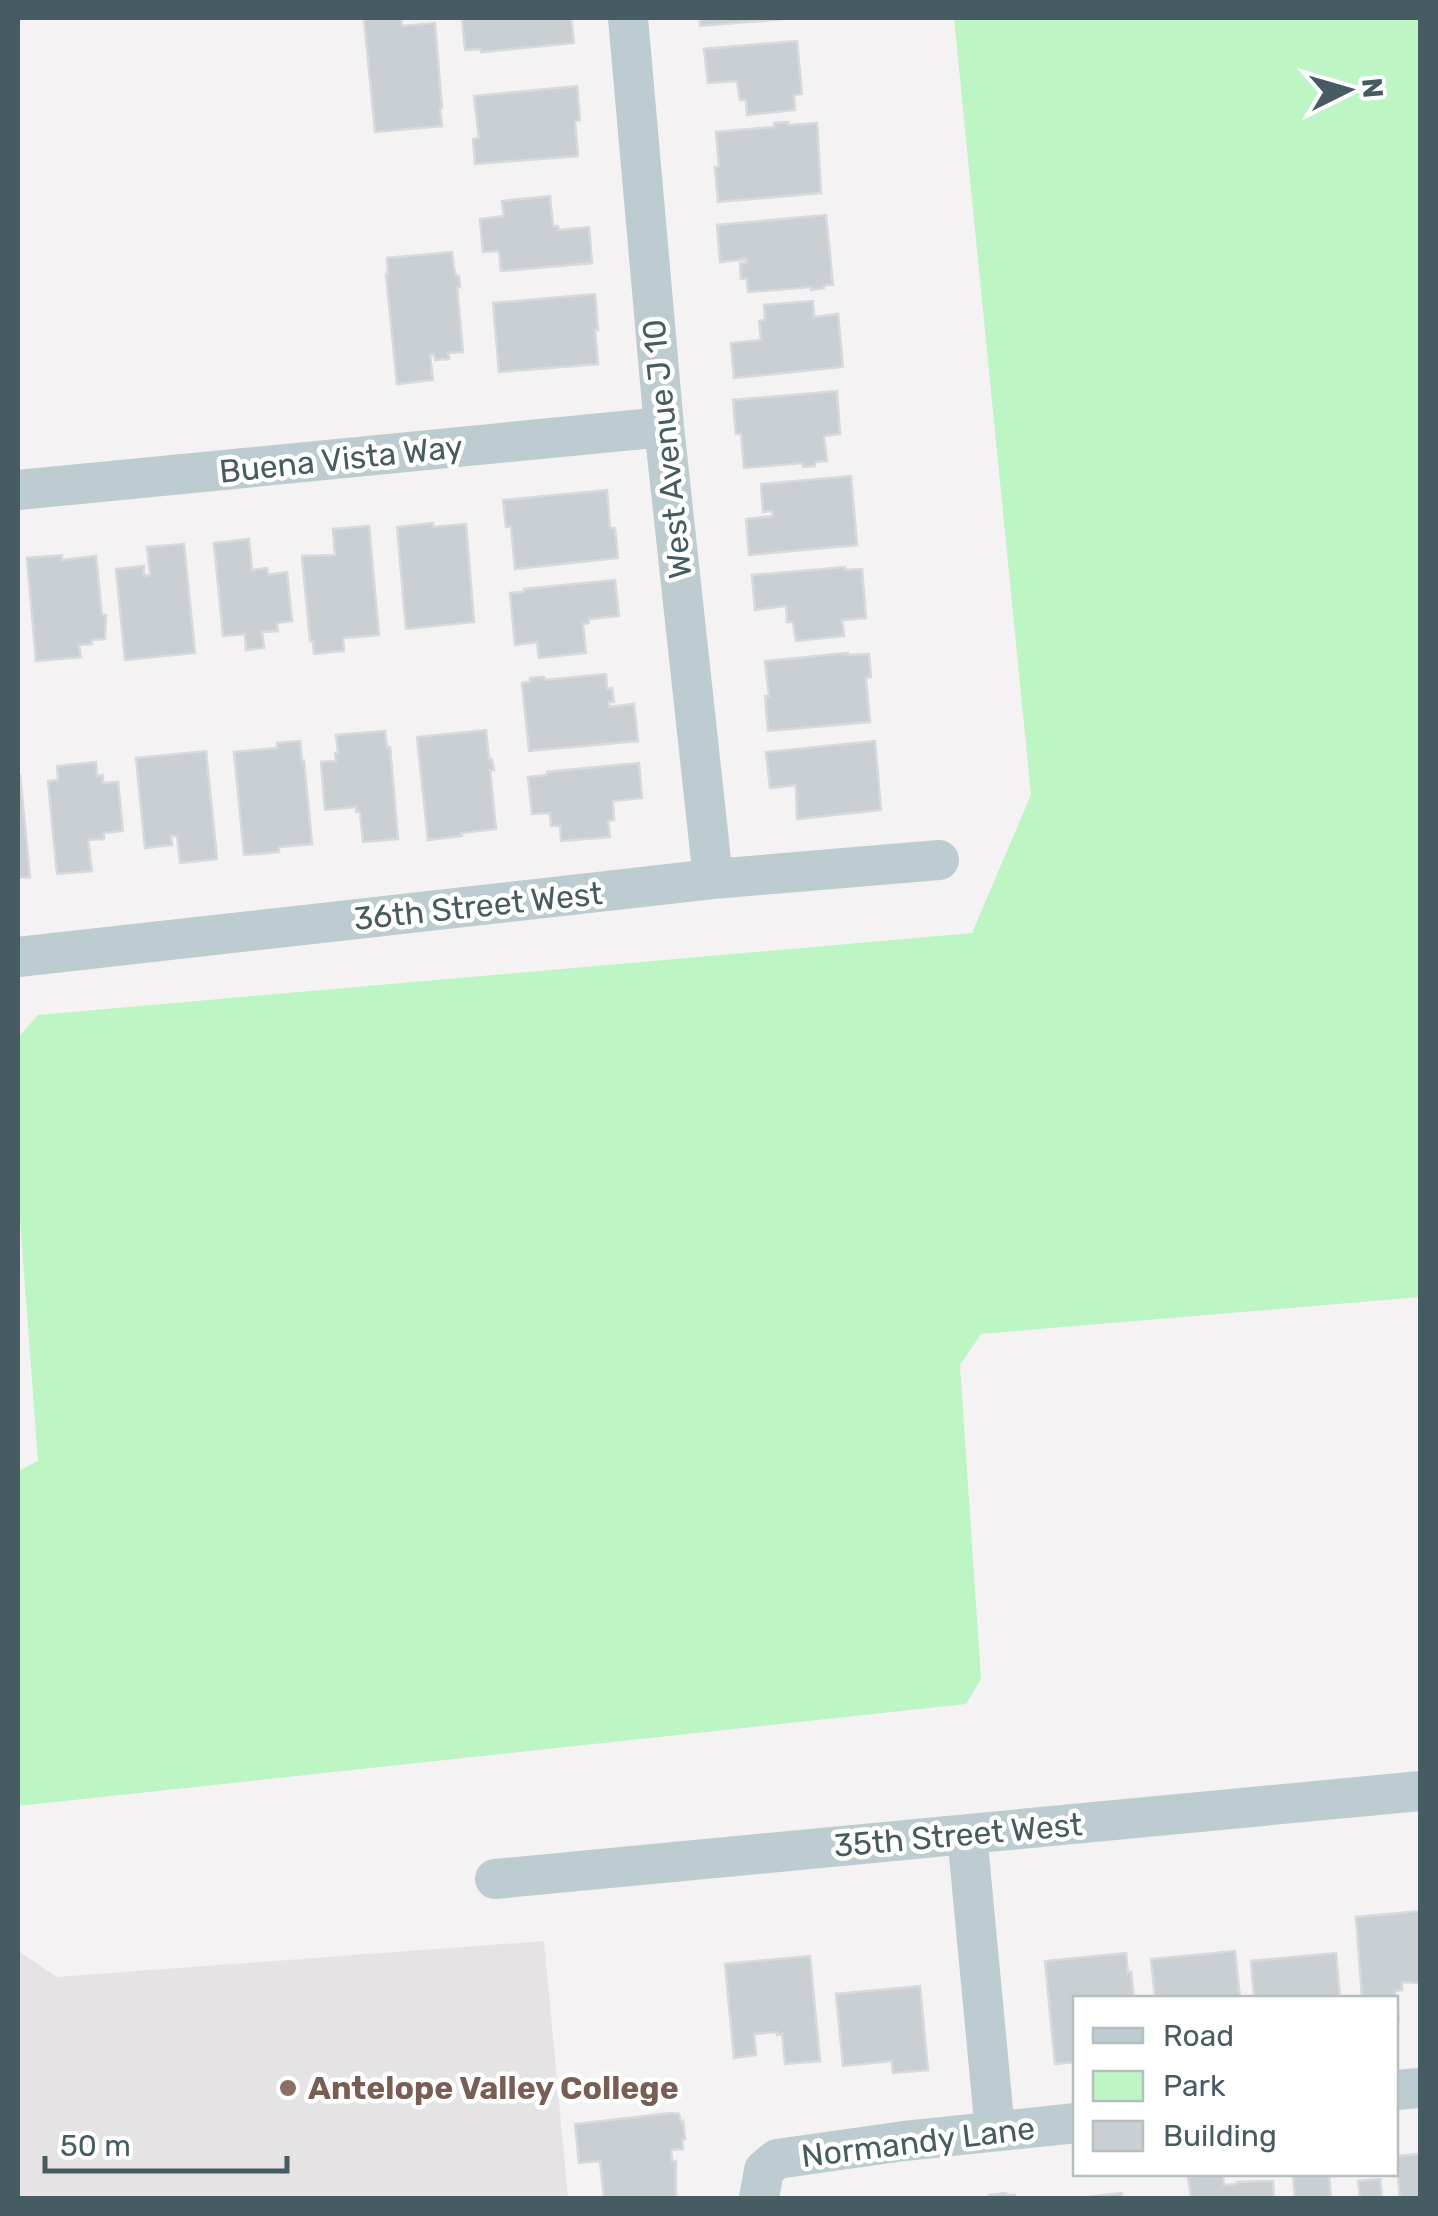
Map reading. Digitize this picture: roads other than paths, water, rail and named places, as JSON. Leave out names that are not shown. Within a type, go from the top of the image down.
[{"type":"street","name":"West Avenue J 10","points":[[628,18],[664,427],[712,879]]},
{"type":"street","name":"Buena Vista Way","points":[[18,490],[664,427]]},
{"type":"street","name":"36th Street West","points":[[18,958],[712,879],[938,860]]},
{"type":"street","name":"35th Street West","points":[[495,1878],[1420,1791]]},
{"type":"street","points":[[967,1834],[996,2132]]},
{"type":"street","name":"Normandy Lane","points":[[761,2184],[777,2160],[904,2141],[1073,2123]]},
{"type":"place","name":"Antelope Valley College","points":[[288,2088]]}]
